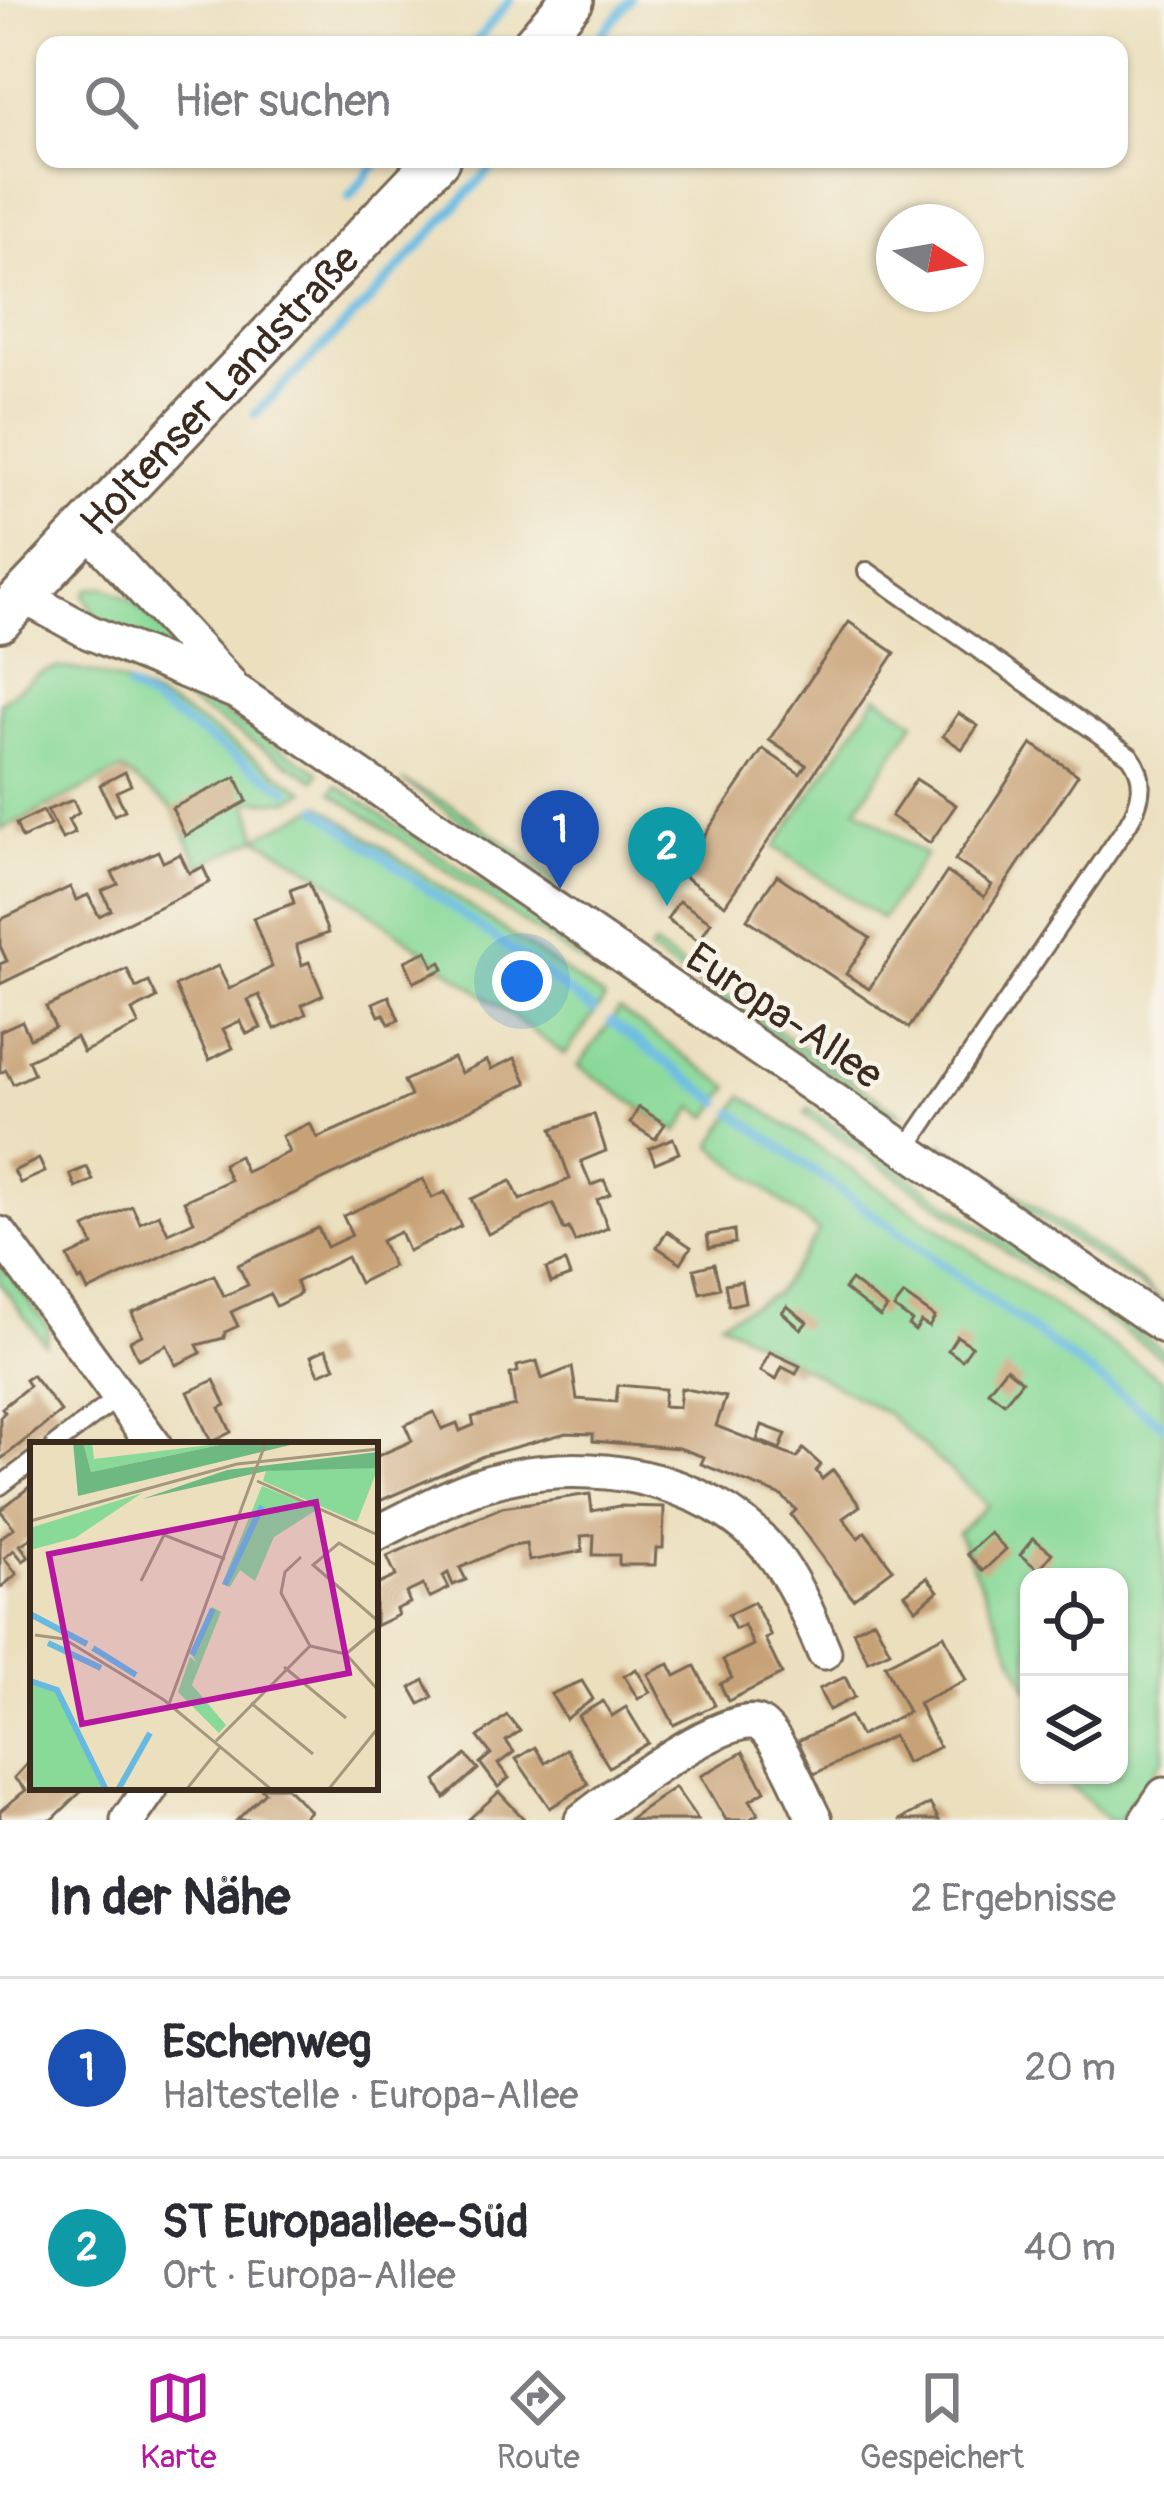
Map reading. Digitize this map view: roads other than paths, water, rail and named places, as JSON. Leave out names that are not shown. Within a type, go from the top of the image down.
[{"type":"street","points":[[542,36],[572,0]]},
{"type":"street","name":"Holtenser Landstraße","points":[[12,608],[430,168]]},
{"type":"street","name":"Europa-Allee","points":[[88,530],[238,693]]},
{"type":"street","name":"Europa-Allee","points":[[12,608],[89,632],[238,693],[1164,1327]]},
{"type":"street","points":[[0,1234],[152,1442]]},
{"type":"street","points":[[378,1533],[482,1484],[520,1476],[555,1471],[596,1473],[674,1486],[710,1501],[746,1526],[774,1555],[824,1652]]},
{"type":"street","points":[[582,1820],[630,1783],[729,1725],[752,1721],[775,1744],[815,1820]]},
{"type":"street","points":[[128,1820],[149,1790]]},
{"type":"street","points":[[1147,1820],[1164,1795]]},
{"type":"lane","points":[[867,572],[1130,755],[1141,779],[1137,808],[1128,824],[905,1152]]},
{"type":"lane","points":[[59,1442],[120,1396]]},
{"type":"lane","points":[[0,1486],[30,1463]]},
{"type":"waterway","points":[[480,36],[510,0]]},
{"type":"waterway","points":[[600,36],[630,0]]},
{"type":"waterway","points":[[349,197],[373,168]]},
{"type":"waterway","points":[[255,414],[371,299],[491,168]]},
{"type":"waterway","points":[[129,688],[288,790]]},
{"type":"waterway","points":[[318,809],[593,1010]]},
{"type":"waterway","points":[[611,1022],[720,1102]]},
{"type":"waterway","points":[[734,1113],[1164,1426]]},
{"type":"place","name":"Eschenweg","points":[[560,889]]},
{"type":"place","name":"ST Europaallee-Süd","points":[[667,906]]}]
